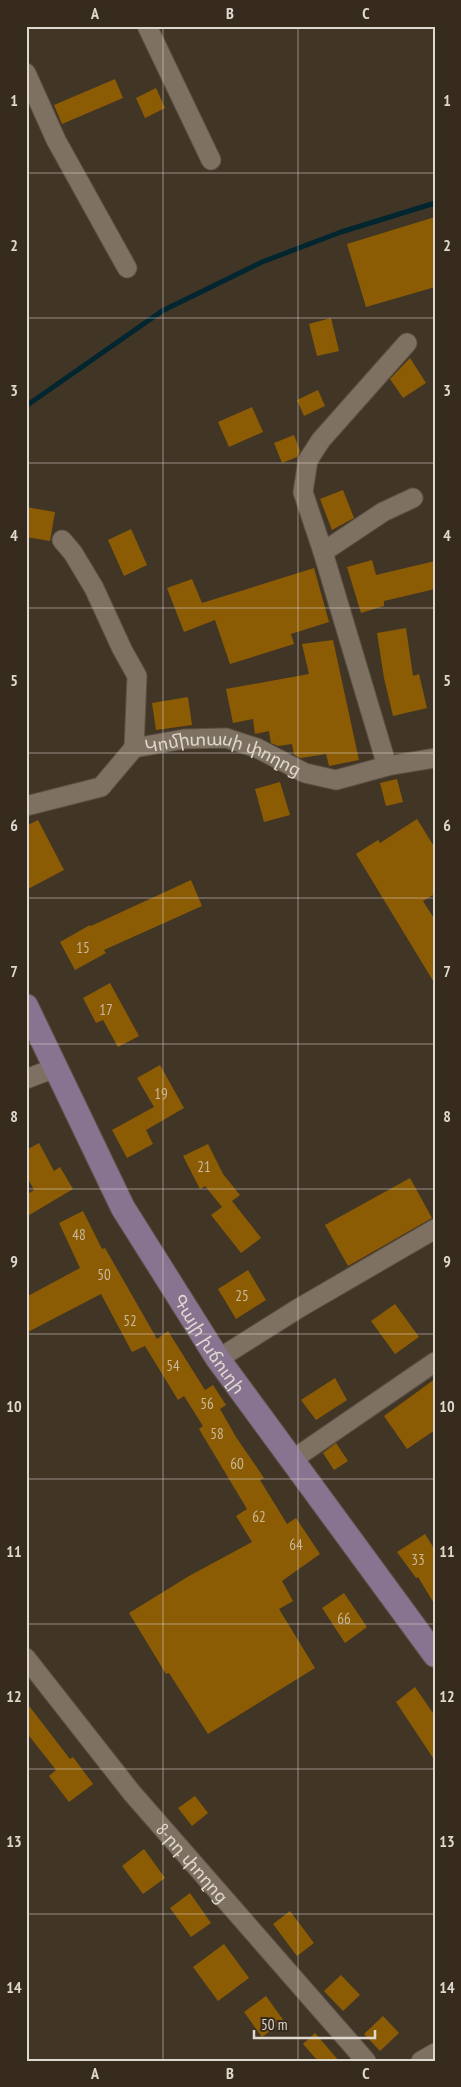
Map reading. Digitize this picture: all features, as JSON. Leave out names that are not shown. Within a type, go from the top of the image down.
[{"type":"main road","name":"Գայի խճուղի","points":[[26,1006],[124,1208],[218,1359],[435,1655]]},
{"type":"street","points":[[147,26],[211,160]]},
{"type":"street","points":[[26,73],[56,140],[127,268]]},
{"type":"street","points":[[387,766],[323,552],[303,492],[308,460],[321,440],[407,343]]},
{"type":"street","points":[[323,552],[383,512],[413,498]]},
{"type":"street","points":[[62,540],[94,588],[122,649],[138,676],[134,748]]},
{"type":"street","name":"Կոմիտասի փողոց","points":[[26,806],[101,787],[134,748],[184,739],[226,738],[257,748],[305,773],[336,780],[387,766],[435,758]]},
{"type":"street","points":[[26,1079],[55,1068]]},
{"type":"street","points":[[218,1359],[299,1308],[435,1229]]},
{"type":"street","points":[[292,1460],[435,1362]]},
{"type":"street","name":"8-րդ փողոց","points":[[26,1658],[132,1793],[366,2061]]},
{"type":"street","points":[[421,2061],[435,2053]]},
{"type":"building","points":[[115,79],[123,98],[62,124],[54,105]]},
{"type":"building","points":[[156,88],[165,108],[145,118],[136,98]]},
{"type":"building","points":[[435,217],[435,287],[366,307],[347,244]]},
{"type":"building","points":[[331,318],[339,351],[317,356],[309,324]]},
{"type":"building","points":[[410,358],[426,383],[403,398],[390,379]]},
{"type":"building","points":[[318,390],[325,406],[304,416],[297,400]]},
{"type":"building","points":[[252,407],[263,432],[229,447],[218,422]]},
{"type":"building","points":[[294,435],[300,451],[297,457],[282,463],[274,443]]},
{"type":"building","points":[[343,490],[354,518],[332,530],[320,499]]},
{"type":"building","points":[[26,507],[55,512],[50,541],[26,537]]},
{"type":"building","points":[[131,529],[147,565],[124,576],[108,540]]},
{"type":"building","points":[[372,560],[376,575],[435,561],[435,589],[384,601],[384,606],[361,613],[347,567]]},
{"type":"building","points":[[314,568],[329,622],[291,634],[294,644],[230,664],[215,620],[184,632],[167,588],[192,579],[202,603]]},
{"type":"building","points":[[406,628],[413,676],[419,674],[427,708],[393,716],[384,678],[377,633]]},
{"type":"building","points":[[333,640],[359,760],[329,766],[326,754],[301,758],[294,755],[292,744],[278,746],[271,743],[269,731],[255,734],[253,719],[233,723],[226,689],[309,674],[302,644]]},
{"type":"building","points":[[188,697],[192,725],[156,730],[152,703]]},
{"type":"building","points":[[397,779],[403,802],[386,806],[380,783]]},
{"type":"building","points":[[280,782],[290,815],[264,822],[255,789]]},
{"type":"building","points":[[417,819],[435,848],[435,894],[423,901],[435,920],[435,984],[356,854],[378,840],[380,843]]},
{"type":"building","points":[[38,820],[64,870],[26,890],[26,826]]},
{"type":"building","points":[[191,880],[202,906],[104,950],[106,953],[75,970],[60,942],[90,925]]},
{"type":"building","points":[[110,983],[139,1036],[118,1047],[103,1020],[96,1023],[83,998]]},
{"type":"building","points":[[160,1065],[184,1108],[146,1130],[153,1144],[127,1158],[112,1130],[154,1107],[137,1078]]},
{"type":"building","points":[[39,1143],[54,1171],[60,1167],[73,1189],[26,1217],[26,1195],[34,1190],[26,1175],[26,1150]]},
{"type":"building","points":[[208,1144],[223,1174],[240,1195],[232,1201],[261,1238],[241,1253],[211,1215],[222,1207],[205,1186],[200,1189],[183,1156]]},
{"type":"building","points":[[410,1178],[432,1218],[348,1266],[325,1225]]},
{"type":"building","points":[[83,1211],[102,1249],[105,1248],[157,1339],[168,1331],[205,1390],[213,1385],[226,1405],[220,1409],[236,1437],[264,1478],[260,1480],[287,1524],[296,1518],[320,1554],[282,1581],[293,1601],[279,1609],[315,1668],[208,1734],[169,1673],[166,1674],[129,1613],[189,1576],[252,1542],[236,1516],[247,1509],[199,1429],[203,1426],[184,1396],[178,1400],[145,1346],[132,1352],[101,1294],[26,1333],[26,1297],[80,1268],[59,1223]]},
{"type":"building","points":[[248,1270],[266,1300],[236,1319],[218,1289]]},
{"type":"building","points":[[395,1304],[419,1337],[395,1354],[371,1321]]},
{"type":"building","points":[[335,1378],[347,1400],[316,1420],[301,1400]]},
{"type":"building","points":[[435,1379],[435,1430],[407,1449],[384,1416]]},
{"type":"building","points":[[336,1443],[348,1461],[334,1470],[323,1453]]},
{"type":"building","points":[[425,1534],[435,1550],[435,1605],[418,1577],[416,1578],[397,1552]]},
{"type":"building","points":[[344,1593],[367,1627],[345,1643],[322,1608]]},
{"type":"building","points":[[415,1687],[435,1716],[435,1761],[396,1702]]},
{"type":"building","points":[[26,1702],[70,1759],[73,1757],[93,1784],[69,1802],[49,1776],[56,1770],[26,1732]]},
{"type":"building","points":[[195,1796],[208,1813],[192,1826],[178,1808]]},
{"type":"building","points":[[144,1849],[165,1878],[143,1894],[122,1866]]},
{"type":"building","points":[[190,1893],[211,1923],[191,1937],[170,1908]]},
{"type":"building","points":[[290,1911],[314,1943],[297,1956],[273,1924]]},
{"type":"building","points":[[224,1944],[249,1978],[218,2001],[193,1967]]},
{"type":"building","points":[[341,1975],[360,1995],[343,2011],[324,1991]]},
{"type":"building","points":[[266,1996],[284,2021],[262,2037],[244,2012]]},
{"type":"building","points":[[383,2016],[399,2033],[380,2051],[364,2034]]},
{"type":"building","points":[[315,2033],[339,2061],[318,2061],[303,2044]]},
{"type":"waterway","points":[[26,406],[162,311],[262,262],[341,232],[435,203]]}]
